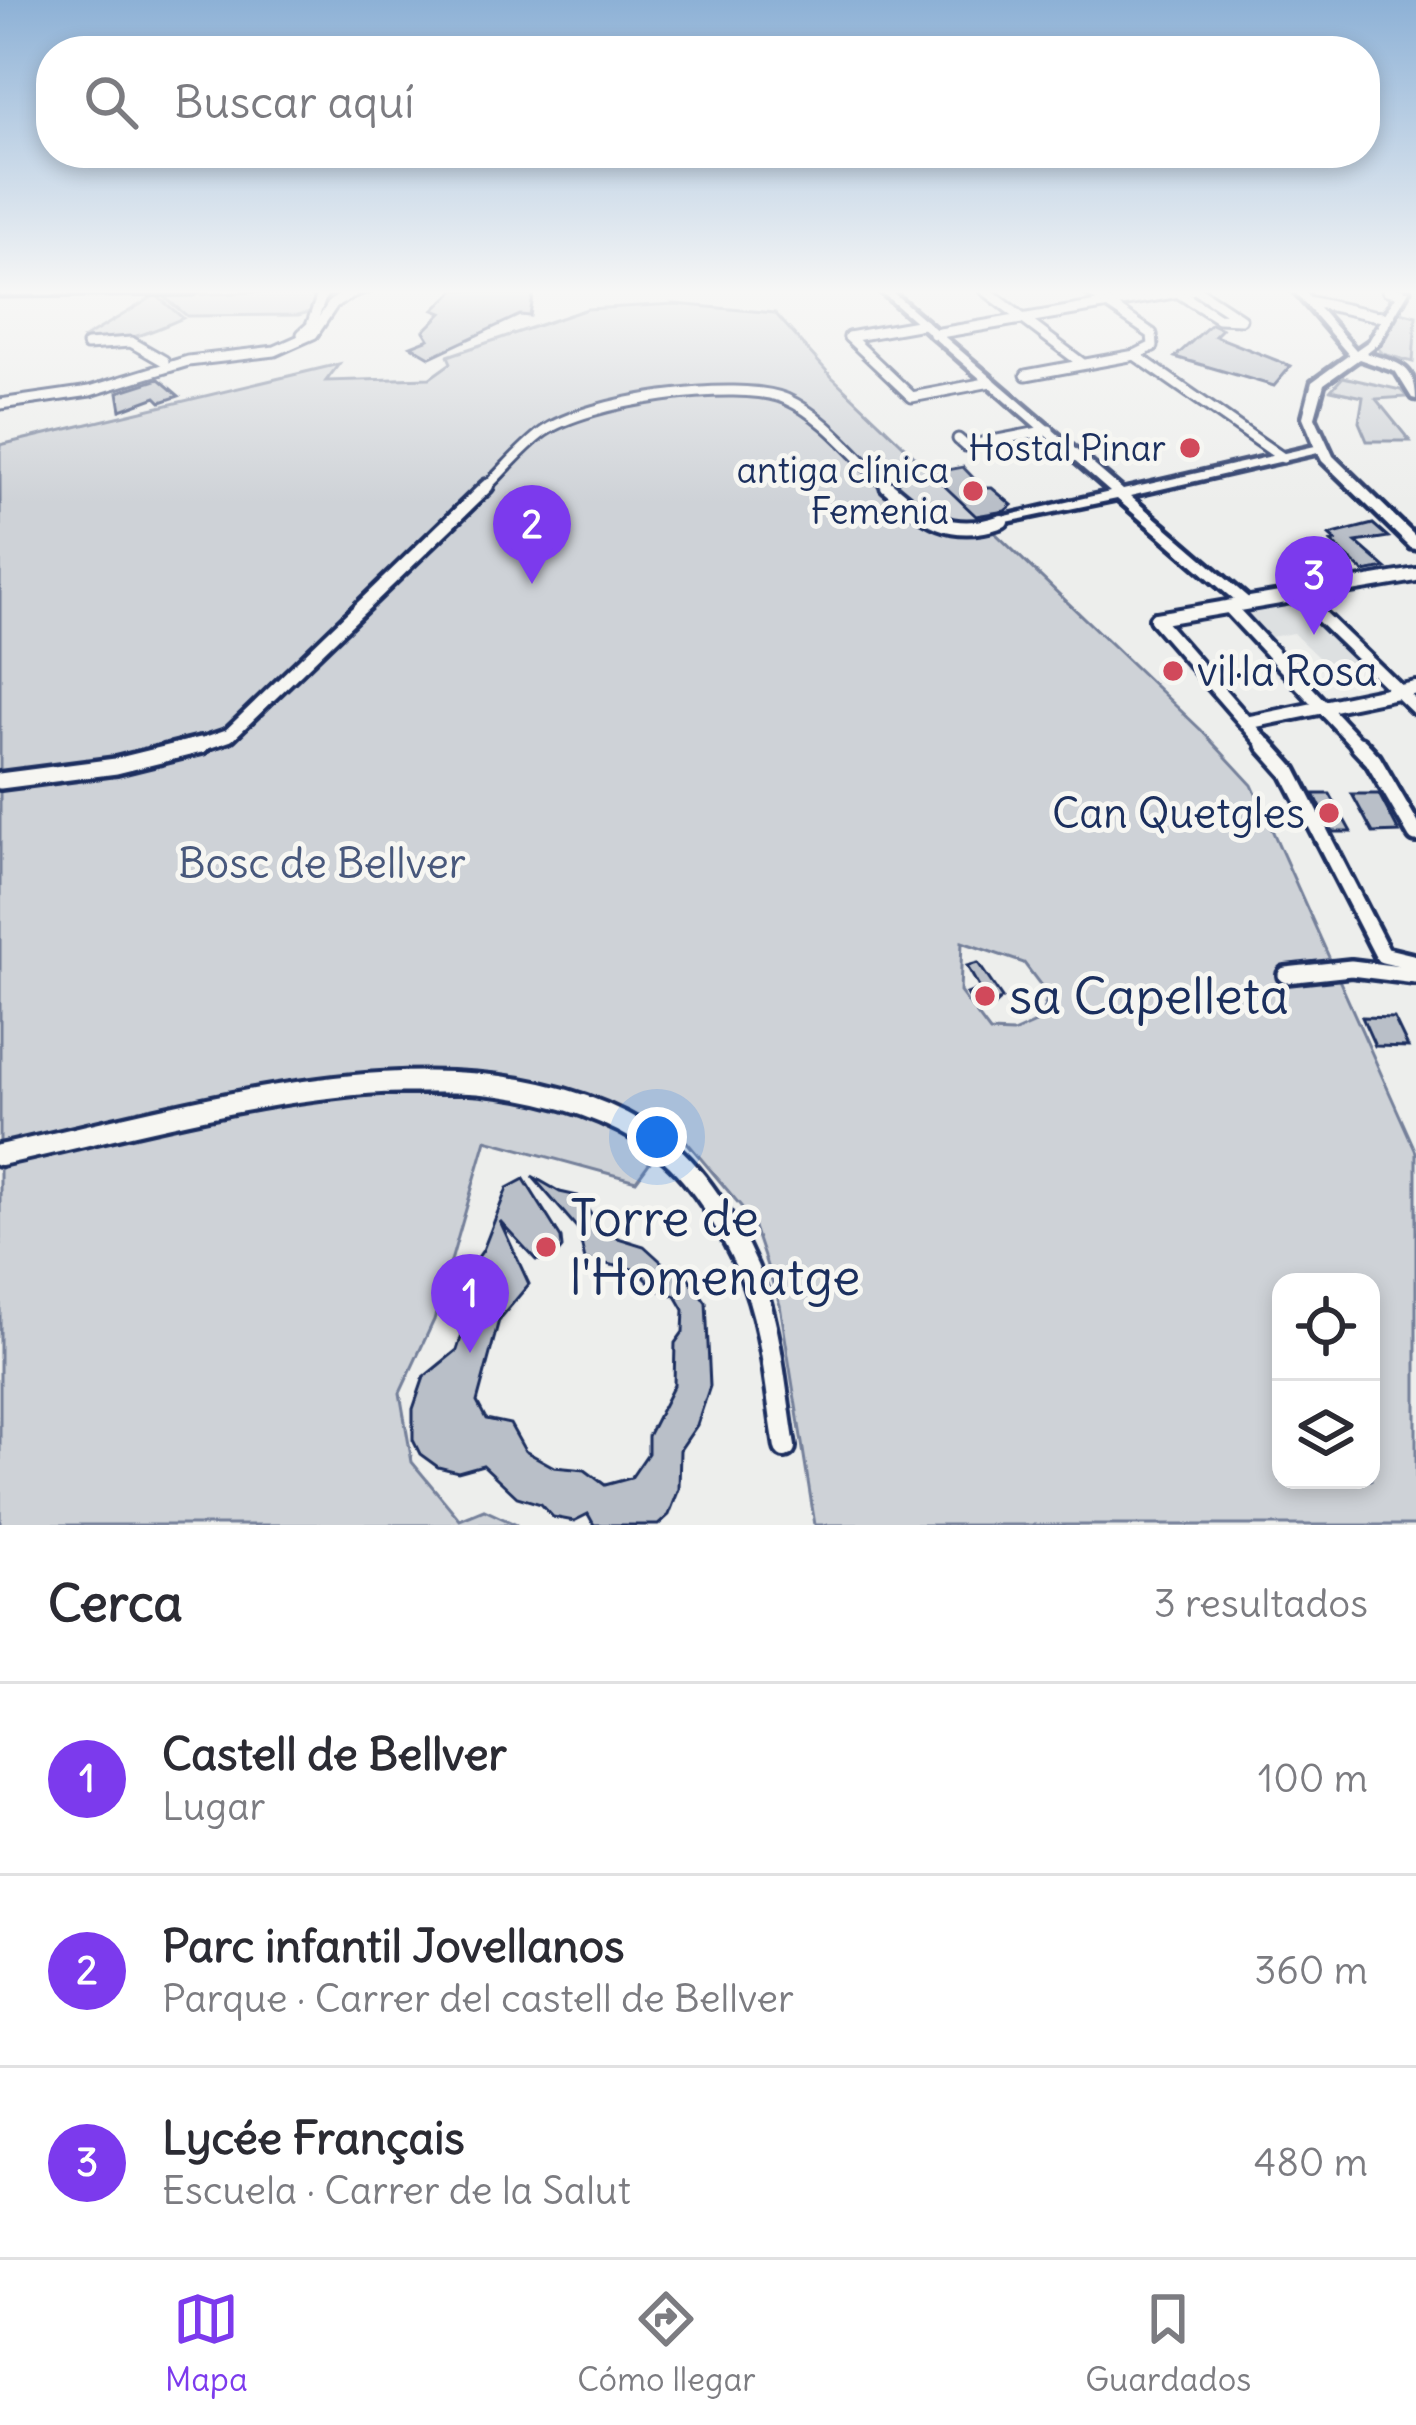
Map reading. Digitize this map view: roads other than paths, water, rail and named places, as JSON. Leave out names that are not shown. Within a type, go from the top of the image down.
[{"type":"street","points":[[128,378],[164,361]]},
{"type":"street","points":[[0,402],[87,387],[164,361]]},
{"type":"street","points":[[0,402],[90,391],[196,361]]},
{"type":"street","points":[[874,361],[912,397],[991,382]]},
{"type":"street","points":[[966,361],[1247,604]]},
{"type":"street","points":[[1078,361],[1082,364]]},
{"type":"street","points":[[1026,375],[1099,361]]},
{"type":"street","points":[[1145,361],[1283,458]]},
{"type":"street","points":[[1343,361],[1318,382],[1312,395],[1309,417],[1320,449],[1416,545]]},
{"type":"street","points":[[1379,361],[1394,366]]},
{"type":"street","points":[[1386,361],[1416,395]]},
{"type":"street","points":[[0,781],[92,774],[171,756],[229,735],[544,431],[578,416],[709,393],[756,392],[784,399],[817,422],[922,515],[958,531],[983,530],[1002,521],[1320,449]]},
{"type":"street","points":[[958,439],[966,446],[1048,430]]},
{"type":"street","points":[[1416,575],[1156,619],[1288,772],[1383,955],[1416,963]]},
{"type":"street","points":[[1299,595],[1416,708]]},
{"type":"street","points":[[1229,607],[1373,760],[1416,834]]},
{"type":"street","points":[[1246,723],[1416,688]]},
{"type":"street","points":[[1286,975],[1336,969],[1416,976]]},
{"type":"street","points":[[0,1155],[323,1089],[444,1080],[487,1083],[590,1108],[645,1133],[664,1149],[729,1234],[757,1292],[785,1447]]},
{"type":"place","name":"Hostal Pinar","points":[[1190,448]]},
{"type":"place","name":"antiga clínica Femenia","points":[[973,491]]},
{"type":"place","name":"Parc infantil Jovellanos","points":[[532,584]]},
{"type":"place","name":"Lycée Français","points":[[1314,635]]},
{"type":"place","name":"vil·la Rosa","points":[[1173,671]]},
{"type":"place","name":"Can Quetgles","points":[[1329,813]]},
{"type":"place","name":"sa Capelleta","points":[[985,996]]},
{"type":"place","name":"Torre de l'Homenatge","points":[[546,1247]]},
{"type":"place","name":"Castell de Bellver","points":[[470,1353]]},
{"type":"park label","name":"Bosc de Bellver","points":[[322,863]]}]
